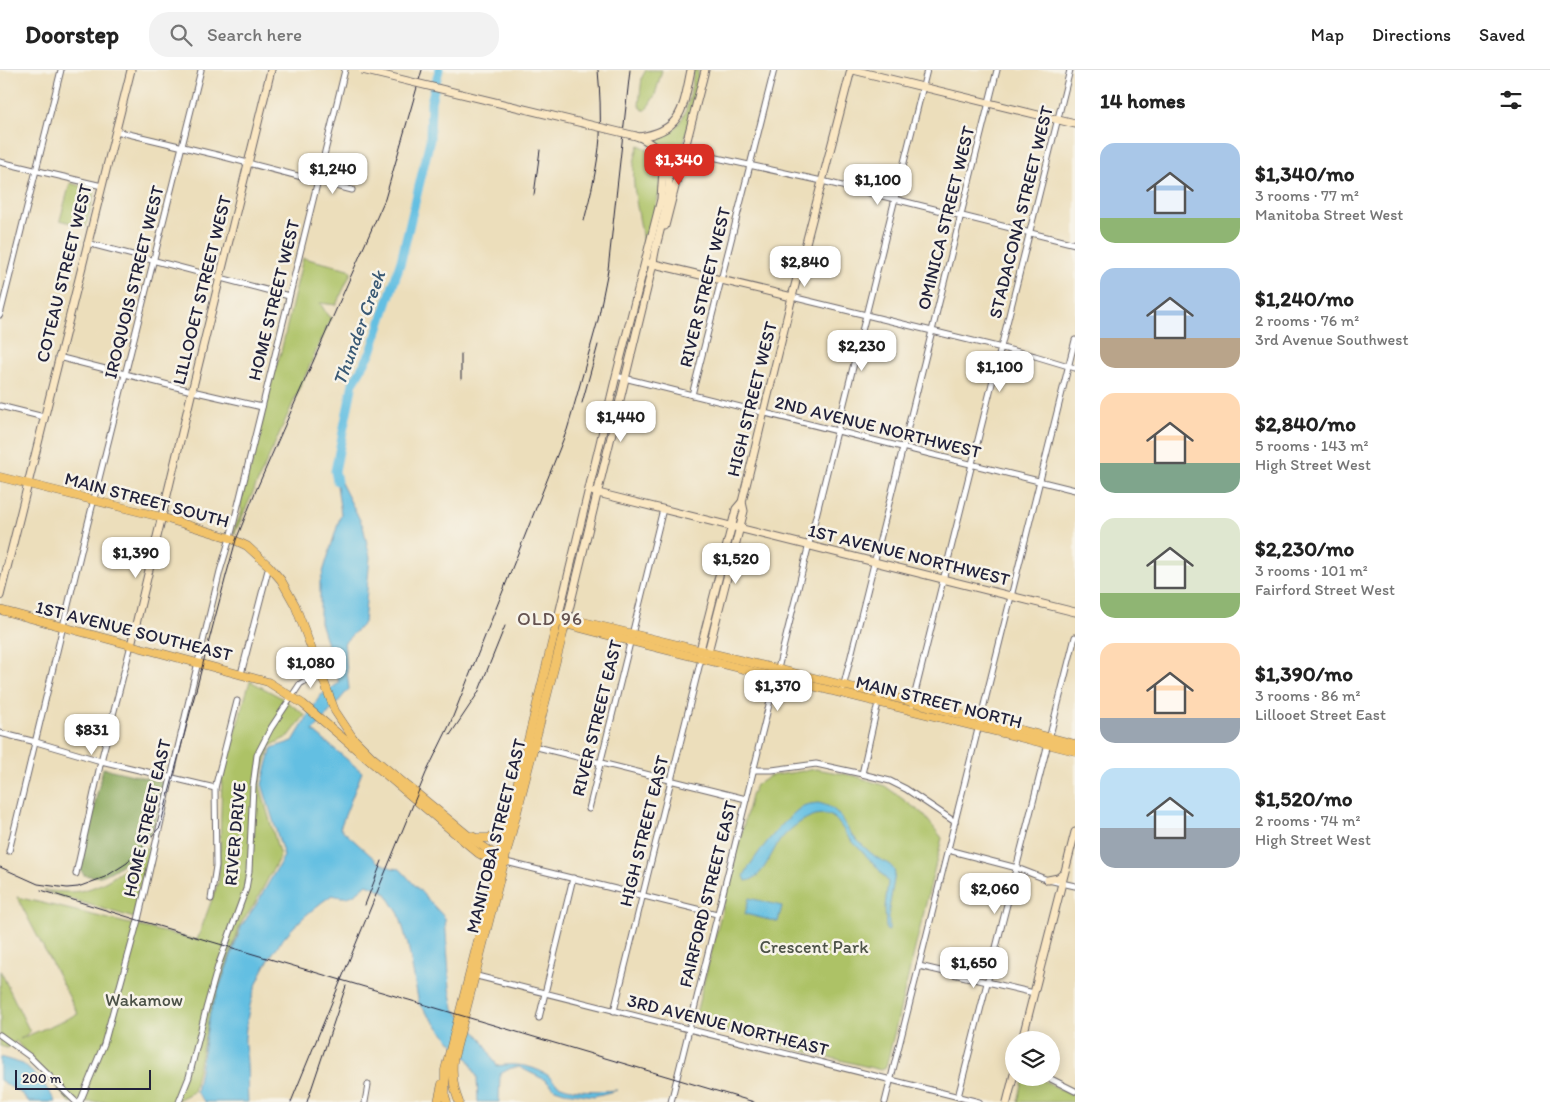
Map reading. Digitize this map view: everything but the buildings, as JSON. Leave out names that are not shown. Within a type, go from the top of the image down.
[{"type":"main road","name":"MAIN STREET SOUTH","points":[[0,477],[161,517],[230,538],[247,546],[281,580],[295,604],[336,711],[353,738],[372,757],[465,832]]},
{"type":"main road","name":"1ST AVENUE SOUTHEAST","points":[[0,610],[268,682],[303,704],[478,853],[486,858],[501,861]]},
{"type":"main road","name":"MAIN STREET NORTH","points":[[558,618],[631,637],[704,651],[777,674]]},
{"type":"main road","name":"MANITOBA STREET EAST","points":[[473,975],[492,884],[501,861],[510,816],[531,746],[558,618]]},
{"type":"main road","name":"MANITOBA STREET EAST","points":[[450,1061],[531,746],[566,621]]},
{"type":"main road","name":"MAIN STREET NORTH","points":[[631,637],[701,659],[913,702],[980,723],[1050,741],[1075,751]]},
{"type":"main road","name":"MAIN STREET NORTH","points":[[843,689],[878,702],[980,723]]},
{"type":"main road","name":"MAIN STREET NORTH","points":[[1050,741],[1075,744]]},
{"type":"main road","points":[[465,832],[476,838],[490,838],[503,826],[510,816]]},
{"type":"main road","points":[[465,832],[501,861]]},
{"type":"main road","points":[[486,858],[492,884]]},
{"type":"main road","points":[[438,1102],[445,1070],[450,1061]]},
{"type":"main road","points":[[450,1061],[455,1093],[459,1102]]},
{"type":"main road","points":[[445,1070],[445,1096],[447,1102]]},
{"type":"street","points":[[0,315],[61,70]]},
{"type":"street","name":"COTEAU STREET WEST","points":[[0,596],[131,70]]},
{"type":"street","name":"IROQUOIS STREET WEST","points":[[9,851],[201,70]]},
{"type":"street","name":"LILLOOET STREET WEST","points":[[131,644],[272,70]]},
{"type":"street","name":"HOME STREET WEST","points":[[230,538],[345,70]]},
{"type":"street","points":[[362,70],[638,137],[658,151],[665,160],[669,173],[668,189],[653,264]]},
{"type":"street","points":[[638,137],[662,132],[674,122],[683,106],[691,70]]},
{"type":"street","points":[[700,70],[701,84]]},
{"type":"street","points":[[566,621],[653,264],[685,151],[705,70]]},
{"type":"street","name":"RIVER STREET WEST","points":[[692,395],[774,70]]},
{"type":"street","points":[[852,70],[1075,124]]},
{"type":"street","name":"HIGH STREET WEST","points":[[704,651],[744,511],[742,502],[792,297],[852,70]]},
{"type":"street","name":"FAIRFORD STREET EAST","points":[[671,1102],[927,70]]},
{"type":"street","name":"OMINICA STREET WEST","points":[[843,689],[959,216],[997,70]]},
{"type":"street","name":"STADACONA STREET WEST","points":[[911,710],[1070,70]]},
{"type":"street","points":[[116,131],[217,154],[352,190]]},
{"type":"street","points":[[558,618],[616,376],[662,199],[662,165],[658,156],[638,137]]},
{"type":"street","points":[[685,151],[822,182],[1075,244]]},
{"type":"street","points":[[0,162],[102,186]]},
{"type":"street","points":[[87,243],[289,296]]},
{"type":"street","points":[[645,262],[866,314],[1075,368]]},
{"type":"street","points":[[886,1102],[1075,340]]},
{"type":"street","points":[[58,357],[192,392],[262,407]]},
{"type":"street","name":"2ND AVENUE NORTHWEST","points":[[616,376],[1075,490]]},
{"type":"street","points":[[0,406],[44,417]]},
{"type":"street","name":"1ST AVENUE NORTHWEST","points":[[589,491],[1075,612]]},
{"type":"street","name":"HIGH STREET WEST","points":[[704,651],[731,526],[736,509],[742,502]]},
{"type":"street","points":[[631,637],[663,509]]},
{"type":"street","name":"HOME STREET EAST","points":[[80,1102],[104,1044],[138,920],[198,662],[230,538]]},
{"type":"street","points":[[241,674],[269,566]]},
{"type":"street","name":"RIVER STREET EAST","points":[[589,809],[631,637]]},
{"type":"street","points":[[958,1097],[1075,637]]},
{"type":"street","points":[[76,874],[101,761],[131,644]]},
{"type":"street","points":[[701,659],[704,651]]},
{"type":"street","name":"HIGH STREET EAST","points":[[614,1011],[701,659]]},
{"type":"street","name":"RIVER DRIVE","points":[[178,1102],[190,1077],[218,966],[246,889],[249,871],[253,786],[257,754],[271,728],[300,684],[320,672]]},
{"type":"street","points":[[862,774],[880,694]]},
{"type":"street","points":[[211,898],[216,866],[215,788],[237,701]]},
{"type":"street","points":[[0,733],[101,761],[215,788]]},
{"type":"street","points":[[531,746],[746,799]]},
{"type":"street","points":[[753,770],[772,770],[816,764],[890,781],[906,789],[955,822]]},
{"type":"street","points":[[1024,1031],[1075,832]]},
{"type":"street","points":[[948,850],[1017,868],[1048,880],[1075,886]]},
{"type":"street","points":[[501,861],[718,914]]},
{"type":"street","points":[[1048,880],[1058,878],[1063,874]]},
{"type":"street","points":[[539,1018],[573,878]]},
{"type":"street","points":[[919,966],[1034,993]]},
{"type":"street","name":"3RD AVENUE NORTHEAST","points":[[473,975],[979,1102]]},
{"type":"street","points":[[0,1035],[29,1056],[76,1102]]},
{"type":"street","points":[[1060,1084],[1075,1091]]},
{"type":"street","points":[[364,1102],[368,1085]]},
{"type":"street","points":[[1007,1102],[1011,1086]]},
{"type":"green space","points":[[646,70],[662,70],[655,95],[646,110],[643,110],[639,105],[642,77]]},
{"type":"green space","points":[[694,70],[698,70],[698,80],[674,189],[672,168],[668,158],[653,142],[674,129],[680,121],[688,103]]},
{"type":"green space","points":[[639,145],[654,156],[658,163],[661,179],[653,217],[643,248],[634,183],[635,158]]},
{"type":"green space","points":[[70,183],[95,190],[86,227],[60,220]]},
{"type":"green space","points":[[303,258],[349,269],[351,273],[336,305],[320,303],[331,318],[234,535],[242,510],[240,506],[247,475],[251,468],[273,375],[281,352]]},
{"type":"green space","name":"Wakamow","points":[[250,681],[282,698],[305,715],[289,736],[270,746],[259,783],[280,856],[254,905],[241,923],[210,1013],[193,1092],[174,1102],[69,1102],[16,1041],[7,1048],[0,1046],[0,970],[30,1032],[20,1039],[78,1014],[17,897],[197,940],[219,880],[222,776]]},
{"type":"green space","points":[[103,768],[163,782],[163,786],[155,822],[144,842],[131,857],[115,869],[100,876],[84,875],[80,869]]},
{"type":"green space","name":"Crescent Park","points":[[816,769],[855,776],[885,786],[923,814],[942,838],[886,1067],[881,1070],[697,1025],[694,1021],[751,796],[756,785],[770,776]]},
{"type":"green space","points":[[151,842],[137,895],[134,918],[44,891],[76,892],[101,884],[120,873]]},
{"type":"green space","points":[[1022,1086],[1054,1086],[1075,1097],[1075,1102],[1018,1102]]},
{"type":"water","points":[[335,471],[363,526],[370,557],[364,623],[344,643],[349,689],[313,731],[362,772],[340,828],[378,862],[400,869],[445,918],[450,988],[454,1009],[482,1039],[497,1066],[516,1065],[528,1067],[546,1074],[559,1085],[567,1088],[597,1091],[618,1090],[594,1096],[564,1092],[555,1089],[545,1080],[519,1067],[511,1068],[500,1074],[499,1102],[478,1102],[477,1077],[469,1060],[419,1004],[408,945],[399,914],[385,892],[367,884],[351,896],[332,895],[314,909],[283,939],[261,974],[248,1014],[245,1037],[248,1102],[205,1102],[196,1092],[210,1013],[242,925],[256,905],[284,856],[262,784],[272,748],[293,741],[320,696],[339,683],[320,622],[320,582],[341,514]]},
{"type":"water","points":[[818,803],[836,811],[853,836],[894,870],[895,874],[889,909],[889,931],[886,930],[885,907],[888,882],[836,820],[827,815],[819,814],[802,821],[794,827],[781,839],[761,872],[751,880],[746,881],[744,876],[748,868],[777,831],[801,807]]},
{"type":"water","points":[[749,898],[782,906],[778,922],[745,914]]},
{"type":"water","points":[[0,1057],[23,1064],[41,1080],[56,1102],[29,1102],[22,1094],[0,1080]]},
{"type":"waterway","name":"Thunder Creek","points":[[337,481],[335,471],[353,383],[371,352],[401,261],[430,140],[431,102],[439,70]]},
{"type":"railway","points":[[0,867],[38,884],[67,888],[78,887],[105,877],[127,863],[160,827],[236,540],[254,495],[385,199],[422,70]]},
{"type":"railway","points":[[584,221],[592,190],[599,148],[600,103],[598,70]]},
{"type":"railway","points":[[291,1102],[426,773],[450,724],[567,430],[598,320],[608,270],[630,70]]},
{"type":"railway","points":[[534,195],[540,150]]},
{"type":"railway","points":[[582,403],[598,345]]},
{"type":"railway","points":[[461,354],[461,379]]},
{"type":"railway","points":[[450,735],[478,693],[505,626]]},
{"type":"railway","points":[[365,905],[382,861]]},
{"type":"railway","points":[[41,890],[754,1102]]},
{"type":"railway","points":[[307,1102],[346,986]]},
{"type":"district","name":"OLD 96","points":[[550,618]]}]
